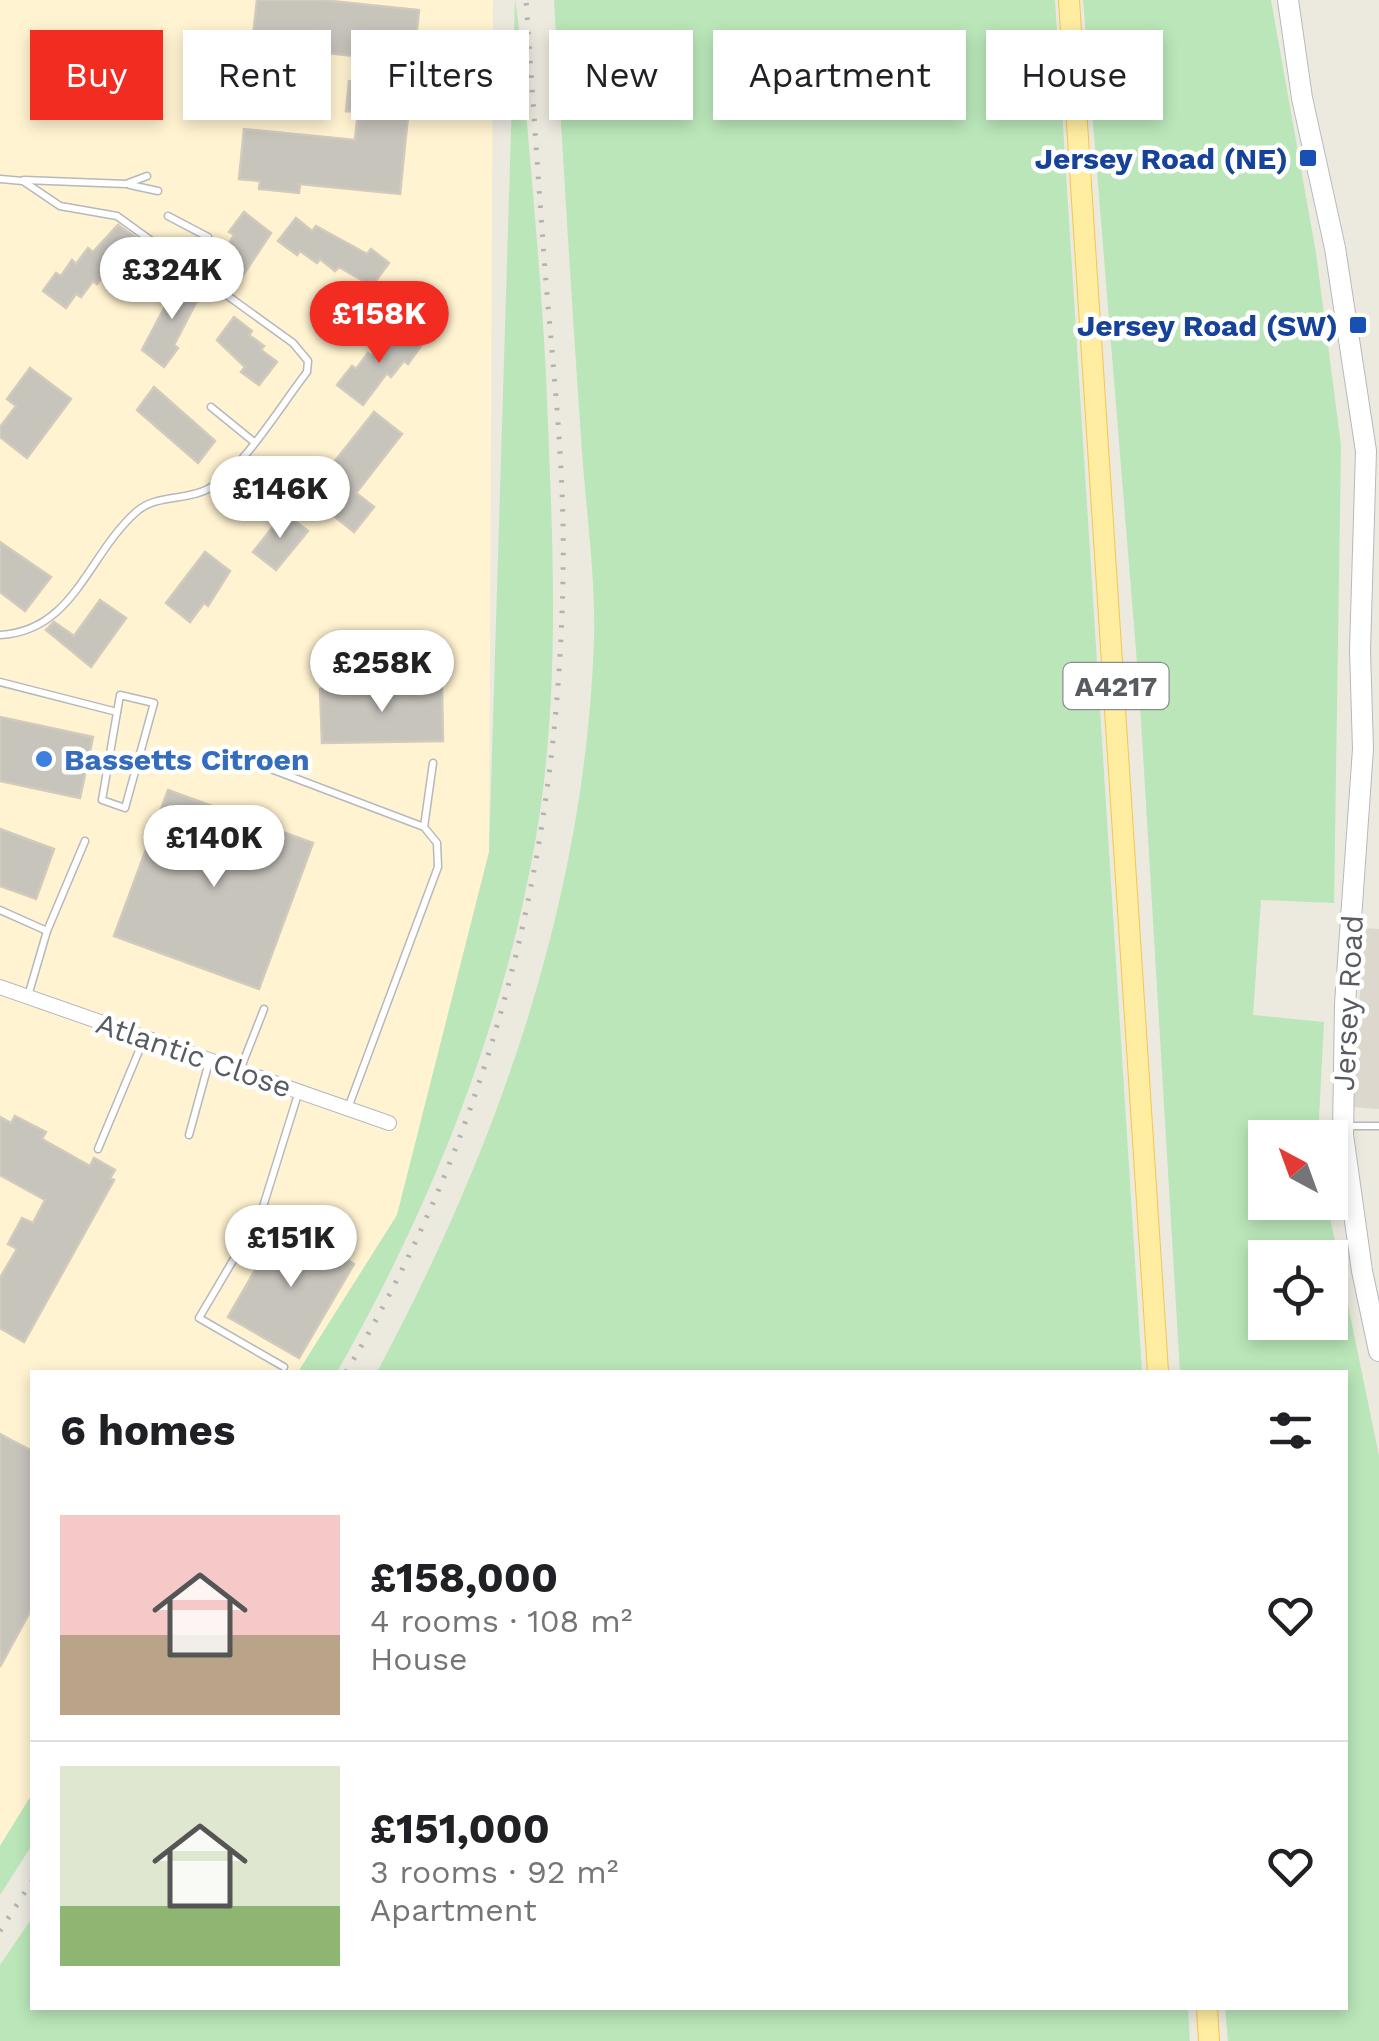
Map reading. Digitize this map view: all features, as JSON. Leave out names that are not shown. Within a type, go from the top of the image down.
[{"type":"main road","name":"A4217","points":[[1069,0],[1158,1370]]},
{"type":"main road","name":"Jersey Road","points":[[1288,0],[1302,98],[1336,248],[1366,451],[1360,650],[1363,749],[1346,1004],[1343,1120]]},
{"type":"main road","name":"Jersey Road","points":[[1348,1164],[1362,1272],[1379,1351]]},
{"type":"main road","points":[[1207,2010],[1209,2041]]},
{"type":"street","name":"Atlantic Close","points":[[0,988],[389,1123]]},
{"type":"lane","points":[[126,184],[147,176]]},
{"type":"lane","points":[[0,179],[126,184],[158,192]]},
{"type":"lane","points":[[0,635],[42,626],[59,611],[133,514],[146,504],[208,489],[254,442],[307,372],[308,361],[294,342],[185,268],[118,216],[60,206],[23,180]]},
{"type":"lane","points":[[168,216],[208,237],[185,268]]},
{"type":"lane","points":[[210,407],[254,442]]},
{"type":"lane","points":[[0,682],[117,712]]},
{"type":"lane","points":[[120,695],[154,703],[125,808],[102,800],[117,712],[120,695]]},
{"type":"lane","points":[[247,760],[424,827],[437,843],[438,867],[348,1109]]},
{"type":"lane","points":[[424,827],[433,763]]},
{"type":"lane","points":[[27,997],[47,930],[84,841]]},
{"type":"lane","points":[[0,910],[47,930]]},
{"type":"lane","points":[[239,1071],[264,1009]]},
{"type":"lane","points":[[98,1149],[144,1038]]},
{"type":"lane","points":[[189,1135],[209,1060]]},
{"type":"lane","points":[[284,1367],[199,1318],[261,1213],[298,1092]]},
{"type":"lane","points":[[1348,1126],[1379,1126]]},
{"type":"shaded area","points":[[0,0],[493,0],[493,30],[351,30],[351,120],[492,120],[489,852],[397,1215],[299,1370],[30,1370],[30,1797],[0,1846]]},
{"type":"shaded area","points":[[1364,928],[1379,929],[1379,1109],[1353,1107]]},
{"type":"green space","points":[[515,0],[519,30],[514,30]]},
{"type":"green space","points":[[554,0],[1055,0],[1057,30],[986,30],[986,120],[1063,120],[1142,1370],[378,1370],[461,1199],[527,1019],[553,927],[573,833],[587,738],[594,641],[561,120],[693,120],[693,30],[556,30]]},
{"type":"green space","points":[[1083,0],[1271,0],[1316,253],[1341,445],[1334,903],[1261,900],[1253,1015],[1324,1022],[1319,1120],[1248,1120],[1248,1220],[1330,1220],[1335,1240],[1248,1240],[1248,1340],[1348,1340],[1348,1305],[1379,1456],[1379,2041],[1228,2041],[1225,2010],[1348,2010],[1348,1370],[1180,1370],[1139,687],[1093,120],[1163,120],[1163,30],[1085,30]]},
{"type":"green space","points":[[511,120],[527,120],[546,376],[553,607],[549,723],[536,837],[522,908],[484,1046],[433,1179],[338,1370],[299,1370],[397,1215],[489,852]]},
{"type":"green space","points":[[30,1797],[30,1848],[0,1895],[0,1846]]},
{"type":"green space","points":[[30,1921],[30,2010],[1188,2010],[1190,2041],[0,2041],[0,1965]]},
{"type":"building","points":[[257,0],[321,0],[419,10],[417,30],[351,30],[351,56],[331,53],[331,30],[254,30]]},
{"type":"building","points":[[351,81],[351,111],[346,111]]},
{"type":"building","points":[[357,120],[408,120],[400,194],[300,184],[299,193],[259,189],[260,181],[239,179],[244,129],[355,140]]},
{"type":"building","points":[[244,212],[271,233],[236,286],[214,269],[234,235],[229,232]]},
{"type":"building","points":[[296,218],[312,231],[316,226],[367,254],[371,249],[389,263],[372,286],[339,267],[335,271],[320,259],[317,263],[300,251],[297,255],[278,241]]},
{"type":"building","points":[[118,225],[142,242],[129,259],[125,256],[114,271],[109,268],[97,284],[93,281],[81,297],[76,294],[66,308],[43,291],[56,273],[61,276],[72,260],[76,264],[88,248],[93,252]]},
{"type":"building","points":[[179,276],[201,293],[174,345],[178,348],[164,367],[142,350],[170,297],[165,294]]},
{"type":"building","points":[[234,317],[252,331],[249,335],[264,346],[261,350],[277,362],[259,385],[241,372],[245,367],[217,340]]},
{"type":"building","points":[[399,329],[421,346],[408,364],[404,361],[391,377],[387,373],[363,405],[337,385],[352,366],[356,369],[368,353],[371,356],[383,341],[387,344]]},
{"type":"building","points":[[30,368],[71,399],[27,458],[0,437],[0,427],[16,406],[7,399]]},
{"type":"building","points":[[154,387],[215,441],[198,463],[137,410]]},
{"type":"building","points":[[374,412],[402,434],[356,493],[374,507],[354,532],[299,488],[318,464],[327,471]]},
{"type":"building","points":[[284,513],[308,531],[276,570],[253,552]]},
{"type":"building","points":[[0,542],[51,577],[25,611],[0,592]]},
{"type":"building","points":[[205,552],[230,571],[208,606],[204,603],[190,622],[166,603]]},
{"type":"building","points":[[100,600],[126,618],[91,667],[46,630],[54,622],[74,636]]},
{"type":"building","points":[[442,687],[443,741],[322,743],[320,689]]},
{"type":"building","name":"Bassetts Citroen","points":[[0,717],[93,737],[80,798],[0,781]]},
{"type":"building","points":[[168,790],[313,843],[259,989],[114,936]]},
{"type":"building","points":[[0,829],[54,849],[36,899],[0,886]]},
{"type":"building","points":[[15,1116],[46,1132],[42,1139],[90,1166],[94,1158],[115,1170],[110,1178],[114,1180],[24,1342],[0,1328],[0,1278],[17,1249],[8,1244],[22,1218],[33,1223],[45,1200],[0,1175],[0,1117],[11,1123]]},
{"type":"building","points":[[283,1222],[354,1264],[299,1358],[228,1317]]},
{"type":"building","points":[[0,1434],[30,1450],[30,1612],[0,1667]]},
{"type":"railway","points":[[347,1370],[397,1279],[441,1184],[478,1087],[508,987],[531,886],[548,783],[559,678],[562,503],[526,0]]},
{"type":"railway","points":[[0,1931],[30,1884]]},
{"type":"place","name":"Jersey Road (NE)","points":[[1308,158]]},
{"type":"place","name":"Jersey Road (SW)","points":[[1358,325]]},
{"type":"place","name":"Bassetts Citroen","points":[[44,759]]}]
